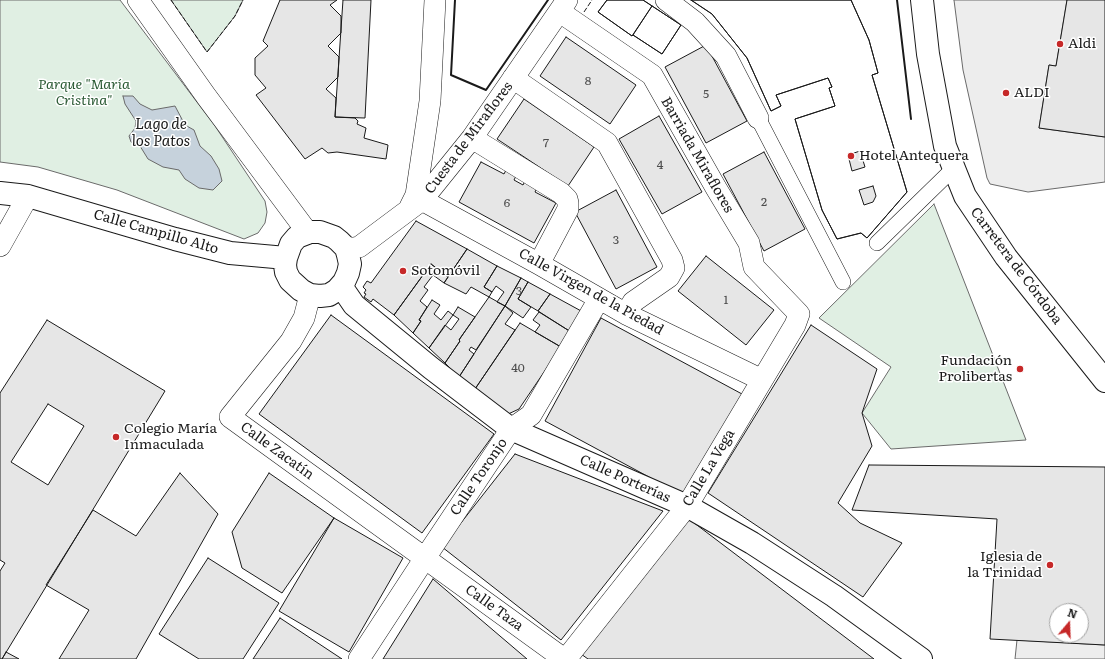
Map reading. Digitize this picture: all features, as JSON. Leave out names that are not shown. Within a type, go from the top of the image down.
[{"type":"street","points":[[138,0],[206,96],[308,232]]},
{"type":"street","points":[[415,205],[429,108],[435,0]]},
{"type":"street","points":[[666,0],[695,22],[726,56],[843,282]]},
{"type":"street","name":"Carretera de Córdoba","points":[[922,0],[928,54],[945,146],[965,196],[1006,257],[1105,381]]},
{"type":"street","name":"Cuesta de Miraflores","points":[[346,248],[359,247],[415,205],[472,138],[564,6]]},
{"type":"street","name":"Barriada Miraflores","points":[[564,6],[652,75],[749,243],[754,267],[799,314],[795,325]]},
{"type":"street","points":[[513,78],[607,143],[672,260],[674,268],[669,278],[633,302],[626,314]]},
{"type":"street","points":[[472,138],[561,193],[567,199],[568,209],[539,264]]},
{"type":"street","points":[[877,243],[953,169]]},
{"type":"street","name":"Calle Campillo Alto","points":[[0,193],[28,196],[175,239],[230,253],[286,258]]},
{"type":"street","points":[[0,246],[28,196]]},
{"type":"street","name":"Calle Virgen de la Piedad","points":[[415,205],[539,264],[626,314],[762,380]]},
{"type":"street","points":[[308,232],[320,232],[334,237],[346,248],[350,264],[348,273],[341,286],[329,295],[320,296],[310,294],[295,286],[290,280],[285,265],[291,244],[296,237],[308,232]]},
{"type":"street","name":"Calle Porterías","points":[[341,286],[354,305],[431,368],[511,429],[686,506],[764,551],[834,596],[921,659]]},
{"type":"street","name":"Calle Zacatín","points":[[310,294],[304,318],[291,341],[230,417],[425,558]]},
{"type":"street","name":"Calle Toronjo","points":[[359,659],[511,429],[531,415],[599,299]]},
{"type":"street","name":"Calle La Vega","points":[[565,659],[686,506],[795,325]]},
{"type":"street","name":"Calle Taza","points":[[425,558],[565,659]]},
{"type":"green space","name":"Parque \"María Cristina\"","points":[[0,0],[120,0],[215,126],[265,201],[267,212],[265,223],[258,233],[244,239],[117,190],[38,167],[0,162]]},
{"type":"green space","points":[[171,0],[243,0],[235,16],[207,52]]},
{"type":"green space","points":[[934,204],[1026,440],[891,449],[862,413],[891,367],[819,318]]},
{"type":"shaded area","name":"ALDI","points":[[954,0],[1067,0],[1056,66],[1049,65],[1039,128],[1105,137],[1105,182],[1028,192],[990,184],[987,178],[963,70]]},
{"type":"shaded area","points":[[1017,640],[1105,645],[1105,659],[1015,659]]},
{"type":"water","name":"Lago de los Patos","points":[[123,96],[133,96],[140,104],[152,110],[175,106],[185,125],[194,130],[200,146],[211,156],[219,169],[222,181],[213,190],[199,188],[185,179],[179,170],[163,167],[148,159],[140,146],[131,142],[129,136],[135,128],[136,121],[125,104]]},
{"type":"building","points":[[280,0],[337,0],[330,5],[341,16],[341,33],[328,46],[339,57],[338,77],[326,89],[336,98],[335,117],[355,118],[358,121],[357,124],[366,128],[364,138],[388,145],[386,159],[337,152],[328,153],[322,148],[305,159],[256,95],[266,88],[255,75],[255,58],[268,46],[263,41]]},
{"type":"building","points":[[343,0],[371,0],[365,118],[335,117]]},
{"type":"building","points":[[607,0],[643,0],[681,25],[662,54],[633,35],[632,36],[598,12]]},
{"type":"building","points":[[607,0],[643,0],[652,6],[632,36],[598,12]]},
{"type":"building","name":"Hotel Antequera","points":[[691,0],[851,0],[869,40],[878,73],[872,75],[907,192],[867,238],[861,233],[837,239],[822,210],[795,119],[835,106],[829,88],[832,87],[828,78],[776,95],[781,106],[771,111],[747,58],[712,14]],"holes":[[[860,151],[865,167],[852,171],[848,155]],[[873,186],[876,196],[873,202],[864,205],[859,190]]]},
{"type":"building","name":"Hotel Antequera","points":[[691,0],[851,0],[869,40],[878,73],[872,75],[907,192],[867,238],[861,233],[837,239],[822,210],[795,119],[835,106],[829,88],[832,87],[828,78],[776,95],[781,106],[771,111],[747,58],[712,14]]},
{"type":"building","points":[[1067,0],[1105,0],[1105,137],[1039,128],[1049,65],[1056,66]]},
{"type":"building","points":[[652,6],[681,25],[662,54],[633,35]]},
{"type":"building","points":[[566,37],[636,85],[610,124],[540,76]]},
{"type":"building","points":[[706,45],[747,121],[706,143],[665,67]]},
{"type":"building","points":[[524,99],[594,147],[568,186],[497,139]]},
{"type":"building","points":[[659,116],[702,192],[662,214],[619,139]]},
{"type":"building","points":[[764,152],[805,229],[764,251],[723,174]]},
{"type":"building","points":[[481,162],[504,174],[506,170],[516,176],[514,180],[523,185],[525,181],[537,188],[535,192],[556,203],[534,243],[459,202]]},
{"type":"building","points":[[616,190],[657,267],[616,289],[575,212]]},
{"type":"building","name":"Sotomóvil","points":[[416,221],[467,249],[448,277],[431,264],[394,315],[373,299],[371,302],[364,297],[366,290],[363,287],[367,281],[371,283]]},
{"type":"building","points":[[467,249],[497,266],[484,287],[492,292],[489,297],[471,287],[466,294],[444,283]]},
{"type":"building","points":[[706,256],[774,310],[746,345],[678,291]]},
{"type":"building","points":[[431,264],[448,277],[444,283],[433,275],[424,287],[428,290],[420,301],[427,307],[419,320],[421,321],[413,333],[394,315]]},
{"type":"building","points":[[497,266],[521,278],[505,306],[497,302],[504,292],[496,286],[492,292],[484,287]]},
{"type":"building","points":[[521,278],[528,282],[518,299],[531,307],[523,318],[505,306]]},
{"type":"building","points":[[528,282],[550,294],[538,311],[518,299]]},
{"type":"building","points":[[550,294],[583,312],[571,332],[538,311]]},
{"type":"building","points":[[489,297],[505,306],[476,350],[471,347],[469,350],[474,354],[459,377],[445,363]]},
{"type":"building","points":[[432,300],[440,305],[434,314],[441,320],[448,311],[453,315],[429,348],[413,333],[421,321],[419,320]]},
{"type":"building","points":[[505,306],[513,313],[505,324],[515,330],[475,389],[459,377]]},
{"type":"building","points":[[458,307],[475,317],[445,363],[429,348],[445,325],[451,330],[459,319],[453,315]]},
{"type":"building","points":[[539,312],[571,332],[561,347],[535,332],[540,325],[533,320]]},
{"type":"building","points":[[331,315],[494,434],[422,533],[259,414]]},
{"type":"building","points":[[601,318],[742,394],[686,497],[545,421]]},
{"type":"building","points":[[47,320],[165,391],[2,659],[0,659],[0,571],[5,563],[0,560],[0,393]],"holes":[[[48,404],[84,426],[48,485],[11,462]]]},
{"type":"building","points":[[520,323],[561,347],[519,409],[506,415],[475,389]]},
{"type":"building","points":[[811,325],[877,369],[862,413],[872,446],[838,503],[860,523],[902,543],[863,597],[708,493]]},
{"type":"building","points":[[515,454],[663,511],[561,640],[442,547]]},
{"type":"building","name":"Iglesia de la Trinidad","points":[[869,465],[1105,467],[1105,645],[1067,643],[1089,643],[1089,603],[1049,603],[1049,642],[990,639],[997,519],[852,510]]},
{"type":"building","points":[[180,473],[218,514],[136,659],[59,659],[89,610],[46,585],[93,510],[136,536]]},
{"type":"building","points":[[269,473],[334,518],[282,593],[242,568],[232,532]]},
{"type":"building","points":[[685,516],[874,659],[588,659],[581,654]]},
{"type":"building","points":[[334,518],[403,558],[349,652],[279,611]]},
{"type":"building","points":[[208,558],[279,603],[243,659],[199,659],[159,634]]},
{"type":"building","points":[[433,579],[527,659],[383,659]]},
{"type":"building","points":[[280,618],[342,659],[253,659]]},
{"type":"building","points":[[6,652],[19,659],[2,659]]},
{"type":"fence","points":[[171,0],[207,52],[235,16],[243,0]]},
{"type":"fence","points":[[584,12],[592,0]]},
{"type":"wall","points":[[455,0],[451,75],[486,90],[548,0]]},
{"type":"wall","points":[[897,0],[911,119]]},
{"type":"place","name":"Aldi","points":[[1060,44]]},
{"type":"place","name":"ALDI","points":[[1006,93]]},
{"type":"place","name":"Hotel Antequera","points":[[851,156]]},
{"type":"place","name":"Sotomóvil","points":[[403,271]]},
{"type":"place","name":"Fundación Prolibertas","points":[[1020,369]]},
{"type":"place","name":"Colegio María Inmaculada","points":[[116,437]]},
{"type":"place","name":"Iglesia de la Trinidad","points":[[1050,565]]}]
